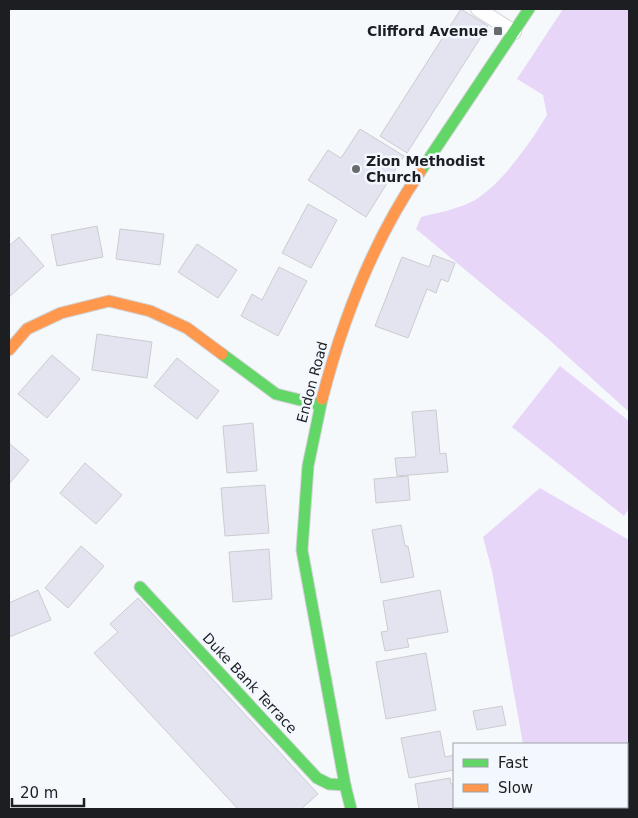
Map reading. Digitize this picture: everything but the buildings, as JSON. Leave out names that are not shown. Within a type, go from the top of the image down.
[{"type":"main road","name":"Endon Road","points":[[352,809],[345,785],[302,550],[308,466],[320,405],[333,355],[364,271],[398,204],[529,9]]},
{"type":"main road","points":[[9,350],[27,329],[61,313],[109,301],[150,311],[187,328],[276,394],[320,405]]},
{"type":"main road","name":"Duke Bank Terrace","points":[[140,587],[317,778],[329,784],[345,785]]},
{"type":"lane","points":[[478,9],[514,32]]},
{"type":"shaded area","points":[[563,9],[629,9],[629,412],[545,336],[416,229],[421,217],[457,208],[480,197],[502,177],[532,138],[547,115],[543,95],[517,79]]},
{"type":"shaded area","points":[[560,366],[629,421],[629,509],[624,516],[512,427]]},
{"type":"shaded area","points":[[540,488],[629,540],[629,808],[628,743],[523,743],[492,571],[483,537]]},
{"type":"traffic: fast","points":[[420,172],[529,9]]},
{"type":"traffic: fast","points":[[222,354],[276,394],[320,405]]},
{"type":"traffic: fast","points":[[322,399],[308,466],[302,550],[351,809]]},
{"type":"traffic: fast","points":[[140,587],[317,778],[329,784],[345,785]]},
{"type":"traffic: slow","points":[[322,399],[330,369],[361,281],[388,225],[420,172]]},
{"type":"traffic: slow","points":[[9,350],[27,329],[61,313],[109,301],[150,311],[187,328],[222,354]]},
{"type":"place","name":"Clifford Avenue","points":[[498,31]]},
{"type":"place","name":"Zion Methodist Church","points":[[356,169]]}]
